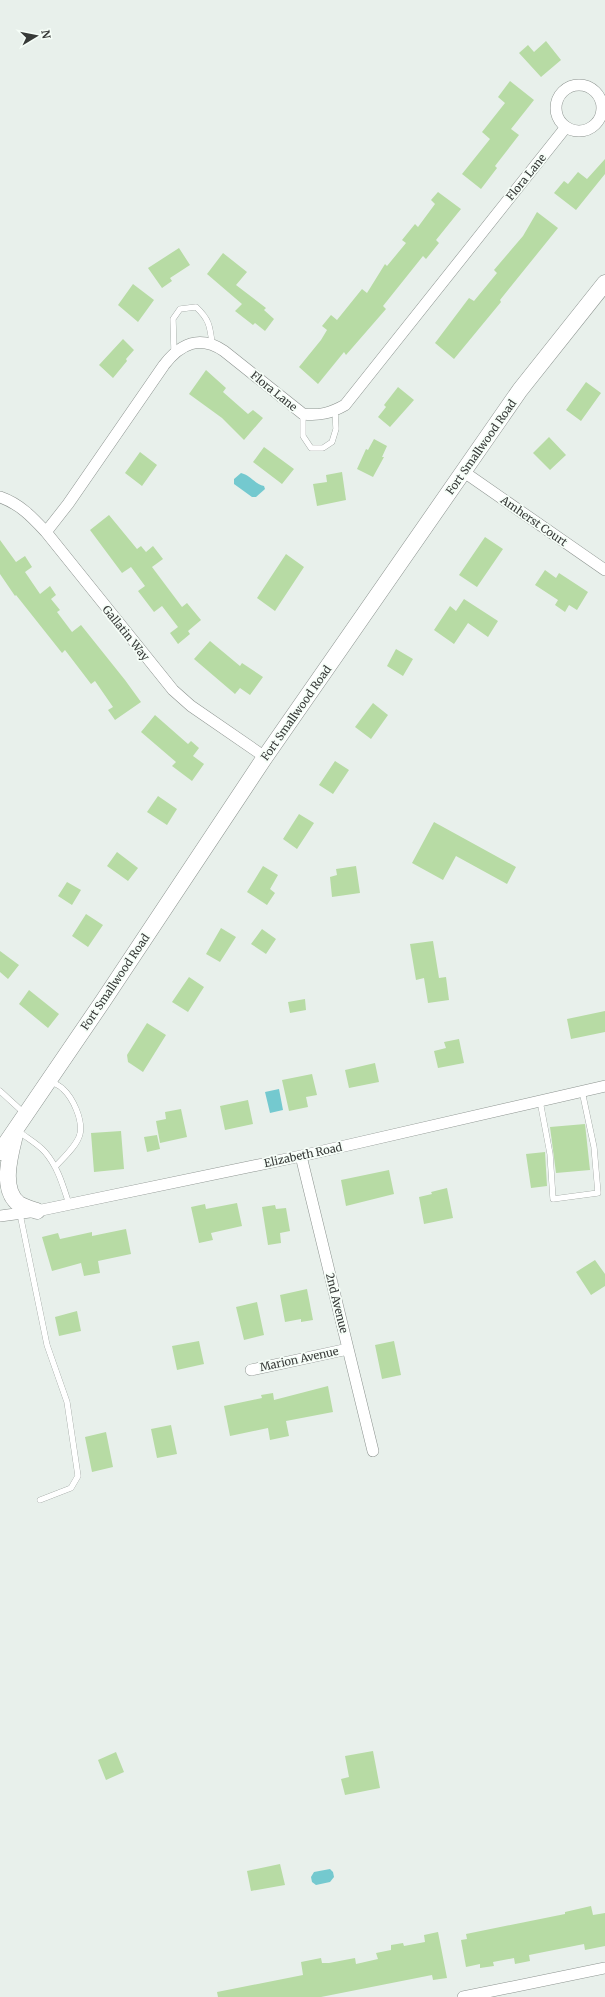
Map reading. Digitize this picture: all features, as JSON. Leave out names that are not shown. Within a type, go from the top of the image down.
[{"type":"main road","name":"Fort Smallwood Road","points":[[0,1152],[265,757],[520,390],[605,283]]},
{"type":"main road","points":[[16,1129],[7,1174],[8,1192],[18,1204],[36,1211]]},
{"type":"street","points":[[579,85],[589,88],[595,92],[601,102],[600,118],[591,127],[584,130],[576,131],[566,127],[559,119],[556,111],[558,99],[563,92],[569,87],[579,85]]},
{"type":"street","name":"Flora Lane","points":[[212,343],[302,414],[316,415],[335,411],[345,405],[566,127]]},
{"type":"street","points":[[46,532],[68,504],[174,351],[195,343],[212,343]]},
{"type":"street","name":"Amherst Court","points":[[464,472],[605,570]]},
{"type":"street","name":"Gallatin Way","points":[[0,497],[11,501],[26,511],[46,532],[173,690],[191,706],[265,757]]},
{"type":"street","name":"Elizabeth Road","points":[[0,1216],[36,1211],[301,1156],[605,1086]]},
{"type":"street","name":"2nd Avenue","points":[[301,1156],[372,1451]]},
{"type":"street","name":"Marion Avenue","points":[[250,1370],[348,1349]]},
{"type":"street","points":[[463,1997],[500,1993],[605,1968]]},
{"type":"lane","points":[[174,351],[173,319],[180,309],[196,307],[206,317],[210,328],[212,343]]},
{"type":"lane","points":[[302,414],[303,436],[311,448],[323,448],[332,442],[336,429],[335,411]]},
{"type":"lane","points":[[49,1081],[63,1089],[73,1102],[80,1120],[80,1134],[76,1143],[55,1167]]},
{"type":"lane","points":[[0,1090],[26,1115]]},
{"type":"lane","points":[[540,1101],[550,1154],[553,1199],[598,1193],[594,1147],[582,1091]]},
{"type":"lane","points":[[16,1129],[45,1152],[55,1167],[62,1182],[69,1204]]},
{"type":"lane","points":[[20,1214],[47,1345],[67,1402],[78,1476],[71,1488],[40,1500]]},
{"type":"water","points":[[241,473],[264,486],[265,489],[256,497],[252,497],[234,484],[234,479]]},
{"type":"water","points":[[279,1089],[283,1110],[270,1113],[265,1092]]},
{"type":"water","points":[[330,1869],[333,1872],[334,1877],[330,1882],[316,1885],[312,1882],[311,1877],[314,1872]]},
{"type":"building","points":[[546,41],[561,60],[541,77],[519,53],[528,45],[534,52]]},
{"type":"building","points":[[510,81],[534,100],[511,129],[519,135],[495,166],[497,168],[481,189],[462,174],[490,139],[482,132],[505,103],[498,97]]},
{"type":"building","points":[[605,159],[605,174],[576,210],[554,193],[564,181],[568,184],[578,172],[587,179]]},
{"type":"building","points":[[438,192],[461,209],[436,240],[439,243],[426,259],[423,256],[383,306],[386,309],[346,355],[344,352],[318,384],[299,367],[321,340],[327,330],[322,326],[331,315],[337,320],[362,289],[367,293],[385,264],[387,266],[406,243],[402,240],[415,224],[418,227],[435,204],[431,200]]},
{"type":"building","points":[[537,212],[558,228],[500,300],[501,302],[454,359],[435,343],[469,298],[474,301],[497,273],[494,270],[523,236]]},
{"type":"building","points":[[179,248],[190,265],[170,278],[172,281],[162,288],[148,268]]},
{"type":"building","points":[[223,253],[247,272],[236,285],[266,308],[264,310],[274,319],[265,331],[255,323],[253,325],[235,311],[242,304],[207,274]]},
{"type":"building","points":[[133,284],[154,300],[138,322],[118,305]]},
{"type":"building","points":[[123,339],[134,350],[113,378],[99,365]]},
{"type":"building","points":[[206,370],[226,388],[223,392],[248,414],[253,410],[263,418],[244,440],[222,418],[189,394]]},
{"type":"building","points":[[586,382],[601,393],[581,421],[566,410]]},
{"type":"building","points":[[398,387],[414,400],[390,427],[378,417],[386,407],[384,405]]},
{"type":"building","points":[[549,437],[566,455],[550,470],[533,453]]},
{"type":"building","points":[[374,439],[387,446],[382,457],[384,457],[373,477],[357,469],[366,449],[368,450]]},
{"type":"building","points":[[264,447],[294,469],[282,484],[253,462]]},
{"type":"building","points":[[140,452],[157,465],[142,486],[125,473]]},
{"type":"building","points":[[342,472],[346,500],[317,506],[313,484],[327,482],[326,475]]},
{"type":"building","points":[[109,515],[137,549],[141,546],[146,552],[153,546],[163,559],[152,567],[182,607],[187,603],[201,620],[188,631],[190,634],[178,644],[170,633],[178,627],[162,606],[154,612],[138,591],[145,586],[131,567],[122,573],[90,530]]},
{"type":"building","points":[[485,537],[503,549],[477,587],[459,575]]},
{"type":"building","points":[[0,540],[16,562],[25,556],[32,567],[25,572],[40,594],[50,586],[56,595],[51,599],[60,610],[57,612],[72,632],[81,625],[141,702],[115,720],[108,710],[113,707],[95,681],[91,684],[65,650],[62,653],[16,595],[15,596],[0,574]]},
{"type":"building","points":[[286,554],[304,567],[275,611],[257,598]]},
{"type":"building","points":[[545,570],[556,578],[559,573],[588,592],[577,610],[569,605],[565,612],[555,605],[558,600],[535,585]]},
{"type":"building","points":[[464,599],[498,621],[488,637],[468,623],[454,644],[434,630],[450,606],[456,611]]},
{"type":"building","points":[[210,641],[240,666],[242,663],[263,677],[250,695],[240,688],[235,694],[194,659]]},
{"type":"building","points":[[396,649],[413,659],[403,676],[387,666]]},
{"type":"building","points":[[373,703],[388,715],[371,739],[355,727]]},
{"type":"building","points":[[155,715],[188,744],[191,741],[199,748],[193,756],[204,764],[192,781],[172,766],[176,762],[141,732]]},
{"type":"building","points":[[335,761],[349,770],[333,794],[319,785]]},
{"type":"building","points":[[158,796],[177,809],[167,825],[147,812]]},
{"type":"building","points":[[299,814],[314,823],[297,849],[283,839]]},
{"type":"building","points":[[434,822],[516,867],[507,884],[456,856],[443,880],[412,863]]},
{"type":"building","points":[[117,852],[138,868],[128,881],[107,866]]},
{"type":"building","points":[[263,866],[278,875],[270,889],[275,893],[267,905],[247,892]]},
{"type":"building","points":[[356,866],[360,893],[332,897],[330,877],[337,875],[336,869]]},
{"type":"building","points":[[67,882],[81,890],[72,905],[58,896]]},
{"type":"building","points":[[86,914],[103,925],[88,947],[72,936]]},
{"type":"building","points":[[221,928],[236,937],[220,962],[206,954]]},
{"type":"building","points":[[262,929],[276,939],[266,954],[251,944]]},
{"type":"building","points":[[433,941],[439,978],[446,977],[449,1000],[428,1003],[424,978],[416,980],[410,944]]},
{"type":"building","points":[[0,951],[19,965],[8,979],[0,972]]},
{"type":"building","points":[[189,977],[204,987],[188,1012],[172,1002]]},
{"type":"building","points":[[29,990],[59,1014],[48,1028],[19,1004]]},
{"type":"building","points":[[305,999],[306,1010],[290,1013],[288,1002]]},
{"type":"building","points":[[605,1011],[605,1032],[571,1039],[567,1019]]},
{"type":"building","points":[[147,1023],[166,1035],[143,1072],[128,1062],[127,1055]]},
{"type":"building","points":[[459,1039],[464,1063],[438,1068],[434,1051],[446,1048],[444,1042]]},
{"type":"building","points":[[375,1063],[379,1082],[349,1088],[345,1070]]},
{"type":"building","points":[[312,1074],[317,1095],[306,1097],[308,1107],[289,1111],[282,1080]]},
{"type":"building","points":[[248,1100],[253,1124],[225,1130],[220,1106]]},
{"type":"building","points":[[181,1109],[187,1137],[160,1143],[156,1121],[166,1119],[165,1112]]},
{"type":"building","points":[[585,1124],[590,1170],[556,1173],[550,1127]]},
{"type":"building","points":[[121,1131],[124,1169],[94,1172],[91,1133]]},
{"type":"building","points":[[157,1135],[160,1149],[147,1152],[144,1137]]},
{"type":"building","points":[[545,1152],[547,1186],[531,1188],[526,1154]]},
{"type":"building","points":[[389,1170],[394,1194],[346,1206],[341,1180]]},
{"type":"building","points":[[447,1188],[453,1218],[424,1224],[419,1197]]},
{"type":"building","points":[[237,1203],[242,1226],[211,1233],[213,1240],[199,1243],[191,1207],[205,1204],[206,1209]]},
{"type":"building","points":[[275,1205],[276,1209],[286,1208],[290,1231],[280,1233],[281,1243],[268,1245],[262,1207]]},
{"type":"building","points":[[126,1229],[131,1254],[98,1261],[100,1273],[84,1276],[81,1263],[52,1271],[42,1237],[58,1233],[60,1239],[92,1232],[92,1236]]},
{"type":"building","points":[[595,1260],[605,1274],[605,1286],[591,1295],[576,1272]]},
{"type":"building","points":[[307,1289],[313,1320],[301,1322],[301,1319],[285,1322],[280,1295]]},
{"type":"building","points":[[257,1302],[264,1335],[244,1340],[236,1307]]},
{"type":"building","points":[[77,1311],[81,1331],[59,1336],[55,1317]]},
{"type":"building","points":[[199,1341],[204,1364],[177,1370],[172,1346]]},
{"type":"building","points":[[394,1341],[401,1375],[382,1379],[375,1345]]},
{"type":"building","points":[[328,1386],[333,1412],[286,1421],[289,1436],[270,1440],[268,1428],[230,1436],[224,1406],[262,1398],[261,1395],[273,1393],[274,1400]]},
{"type":"building","points":[[171,1425],[177,1454],[157,1458],[151,1429]]},
{"type":"building","points":[[106,1432],[113,1467],[92,1472],[85,1437]]},
{"type":"building","points":[[373,1751],[380,1788],[345,1795],[341,1779],[349,1777],[345,1756]]},
{"type":"building","points":[[116,1752],[124,1772],[106,1780],[98,1760]]},
{"type":"building","points":[[280,1864],[285,1885],[251,1891],[247,1871]]},
{"type":"building","points":[[591,1906],[593,1915],[605,1913],[605,1946],[585,1950],[584,1944],[529,1955],[530,1961],[515,1964],[514,1958],[493,1962],[494,1966],[480,1968],[480,1964],[466,1967],[461,1940],[467,1939],[466,1934],[565,1914],[565,1912]]},
{"type":"building","points":[[438,1932],[447,1978],[433,1980],[432,1975],[321,1997],[218,1997],[217,1992],[303,1975],[301,1962],[321,1958],[322,1963],[329,1963],[355,1958],[356,1964],[378,1959],[376,1953],[391,1950],[391,1945],[403,1943],[404,1946],[425,1942],[424,1935]]}]
